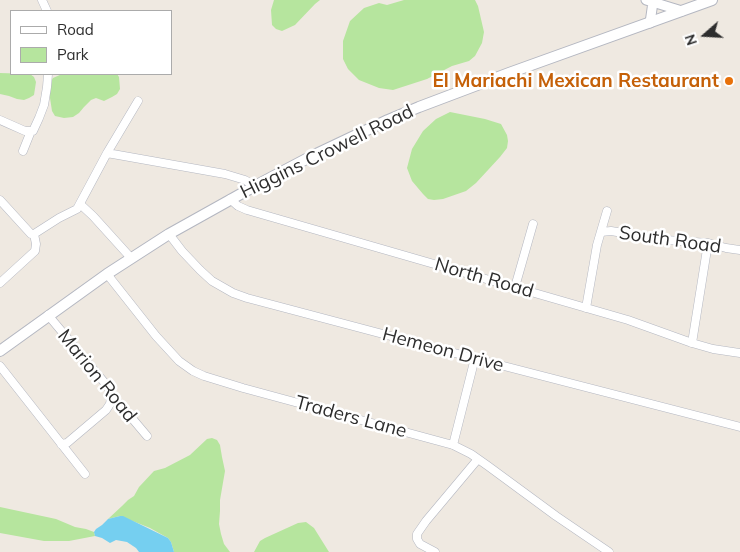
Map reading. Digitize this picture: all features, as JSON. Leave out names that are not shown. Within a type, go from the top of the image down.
[{"type":"main road","name":"Higgins Crowell Road","points":[[0,351],[107,274],[169,234],[230,199],[338,144],[418,108],[712,0]]},
{"type":"street","points":[[650,23],[649,1],[682,11]]},
{"type":"street","points":[[23,151],[44,104],[48,75]]},
{"type":"street","points":[[34,234],[59,218],[77,210],[107,153],[138,101]]},
{"type":"street","points":[[0,120],[25,131],[31,131]]},
{"type":"street","points":[[107,153],[225,174],[245,180],[255,186]]},
{"type":"street","name":"North Road","points":[[230,199],[238,206],[248,210],[637,323],[692,343],[740,354]]},
{"type":"street","points":[[0,200],[31,234],[34,234]]},
{"type":"street","points":[[80,204],[131,258]]},
{"type":"street","points":[[586,308],[597,245],[607,211]]},
{"type":"street","points":[[515,287],[533,224]]},
{"type":"street","name":"South Road","points":[[601,232],[611,231],[666,240],[708,243],[740,250]]},
{"type":"street","points":[[0,283],[34,251],[36,244],[34,234]]},
{"type":"street","name":"Hemeon Drive","points":[[169,234],[182,251],[212,281],[233,293],[258,302],[740,426]]},
{"type":"street","points":[[692,343],[708,243]]},
{"type":"street","name":"Traders Lane","points":[[107,274],[179,362],[204,376],[453,444],[478,459],[609,552]]},
{"type":"street","name":"Marion Road","points":[[48,316],[111,392],[111,398],[120,404],[146,436]]},
{"type":"street","points":[[453,444],[475,358]]},
{"type":"street","points":[[0,366],[85,474]]},
{"type":"street","points":[[61,444],[68,444],[106,410],[111,398]]},
{"type":"street","points":[[435,552],[420,544],[417,534],[478,459]]},
{"type":"green space","points":[[274,0],[320,0],[295,25],[282,31],[272,25],[271,10]]},
{"type":"green space","points":[[404,0],[475,0],[484,32],[482,43],[475,56],[469,61],[452,66],[427,79],[393,90],[379,88],[359,80],[348,69],[343,59],[343,41],[350,21],[364,8],[379,3],[387,5]]},
{"type":"green space","points":[[0,73],[31,75],[34,77],[36,82],[34,95],[29,98],[24,100],[0,94]]},
{"type":"green space","points":[[60,75],[118,75],[120,89],[117,94],[104,101],[96,98],[91,100],[73,117],[64,118],[55,116],[52,111],[50,83],[53,78]]},
{"type":"green space","points":[[450,112],[501,124],[507,135],[507,148],[476,183],[466,191],[443,199],[428,199],[412,181],[407,168],[412,149],[423,131],[436,119]]},
{"type":"green space","points":[[207,439],[217,440],[220,445],[225,471],[220,500],[219,524],[224,544],[230,552],[174,552],[168,538],[150,528],[120,516],[108,519],[134,496],[139,487],[154,471],[165,468],[190,455]]},
{"type":"green space","points":[[0,507],[56,519],[94,532],[95,536],[69,541],[44,541],[0,533]]},
{"type":"green space","points":[[306,522],[314,528],[329,552],[254,552],[260,541],[265,538],[298,523]]},
{"type":"water","points":[[120,516],[168,538],[174,552],[139,552],[127,542],[116,540],[110,543],[95,536],[94,532],[96,529],[108,519]]},
{"type":"place","name":"El Mariachi Mexican Restaurant","points":[[729,81]]}]
